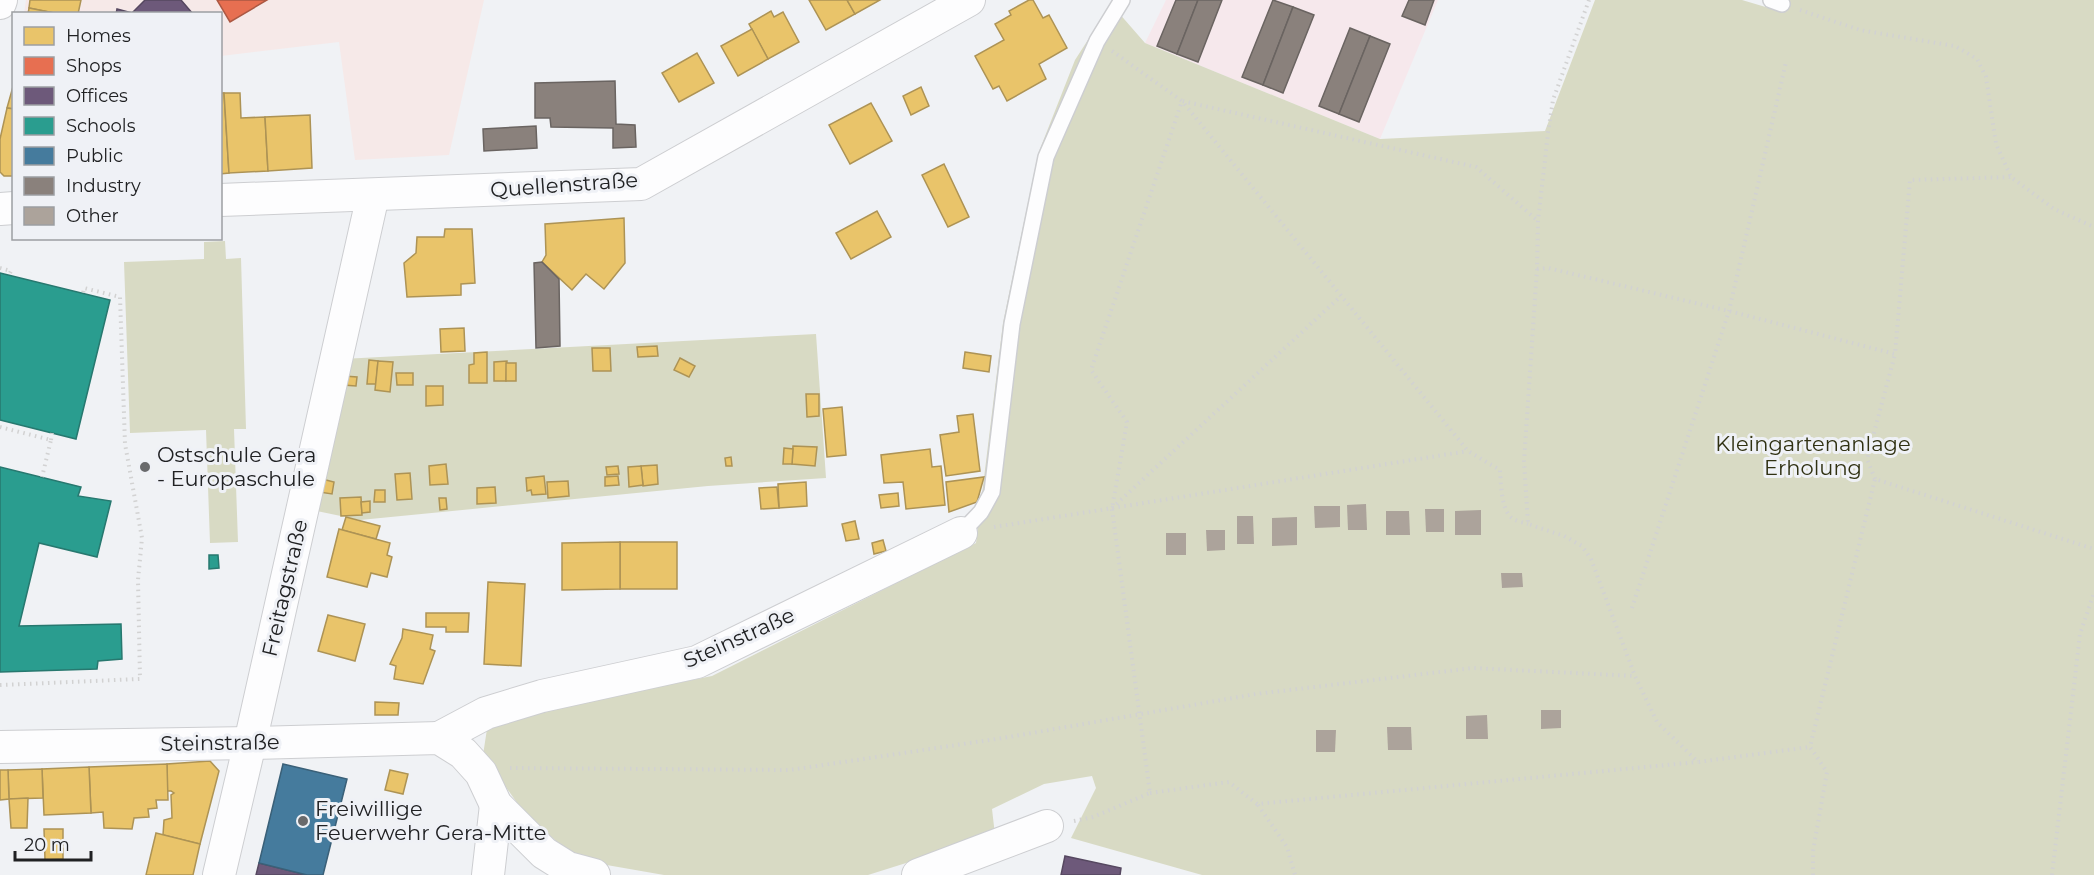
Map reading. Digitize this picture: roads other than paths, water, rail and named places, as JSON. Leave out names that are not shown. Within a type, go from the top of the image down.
[{"type":"street","name":"Quellenstraße","points":[[222,200],[640,184],[969,0]]},
{"type":"street","name":"Freitagstraße","points":[[219,875],[373,195]]},
{"type":"street","name":"Steinstraße","points":[[0,747],[439,738],[486,712],[542,696],[697,662],[961,533]]},
{"type":"street","points":[[439,738],[463,753],[481,773],[496,805],[544,853],[568,868],[594,875]]},
{"type":"street","points":[[488,875],[496,805]]},
{"type":"street","points":[[918,875],[1047,826]]},
{"type":"lane","points":[[961,533],[981,512],[992,492],[1012,324],[1046,157],[1097,40],[1122,0]]},
{"type":"place","name":"Ostschule Gera - Europaschule","points":[[145,467]]},
{"type":"place","name":"Freiwillige Feuerwehr Gera-Mitte","points":[[303,821]]},
{"type":"park label","name":"Kleingartenanlage Erholung","points":[[1813,456]]}]
